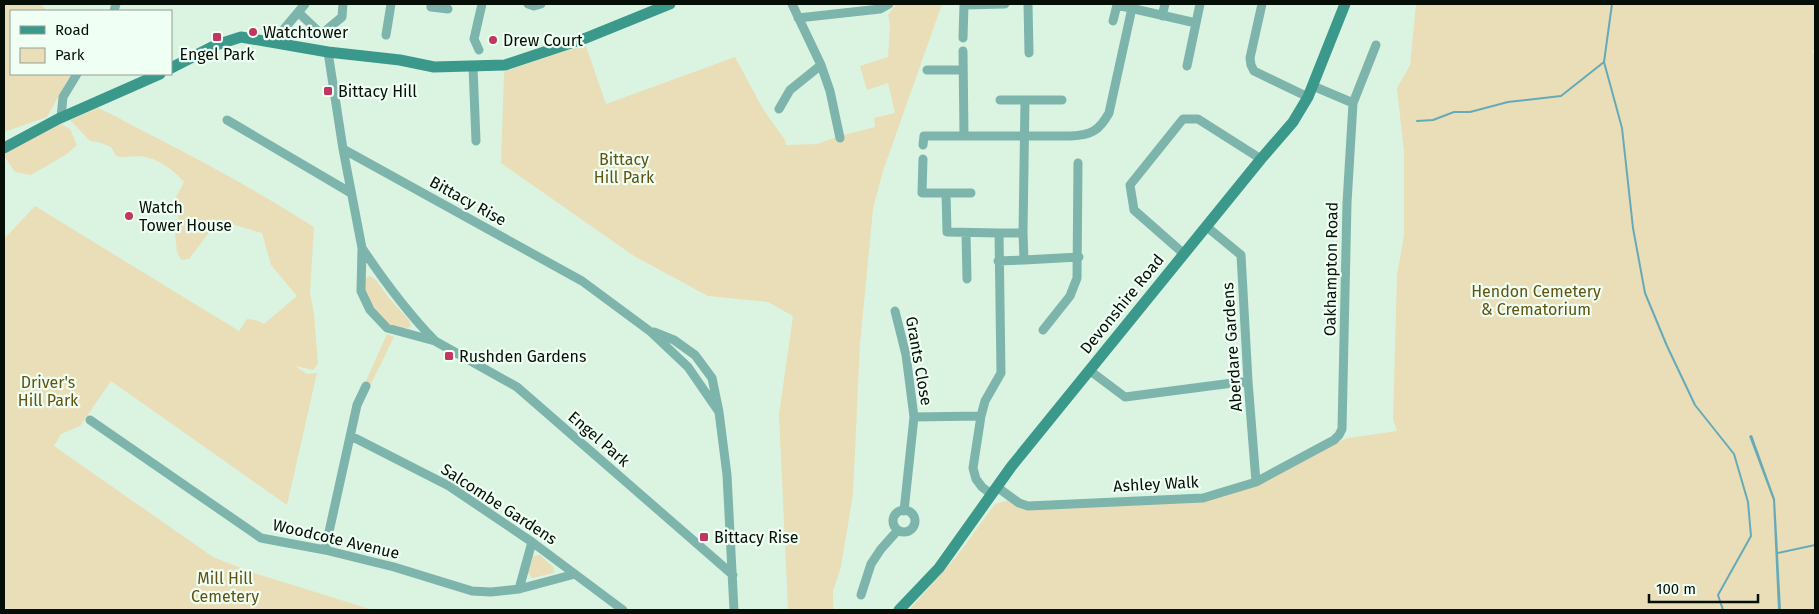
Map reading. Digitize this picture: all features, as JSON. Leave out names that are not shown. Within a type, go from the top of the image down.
[{"type":"street","points":[[279,43],[284,29],[304,4]]},
{"type":"street","points":[[298,12],[319,32],[324,32],[342,17],[343,4]]},
{"type":"street","points":[[386,34],[391,4]]},
{"type":"street","points":[[431,4],[431,6],[448,9]]},
{"type":"street","points":[[480,50],[474,40],[482,4]]},
{"type":"street","points":[[528,4],[534,6],[542,4]]},
{"type":"street","points":[[172,67],[216,44],[242,37],[328,52],[400,60],[434,67],[505,65],[586,38],[670,4]]},
{"type":"street","points":[[792,4],[821,65],[830,91],[840,138]]},
{"type":"street","points":[[798,18],[880,9],[889,4]]},
{"type":"street","points":[[963,38],[964,5],[1005,4]]},
{"type":"street","points":[[1028,4],[1029,53]]},
{"type":"street","points":[[1162,16],[1165,4]]},
{"type":"street","points":[[1187,66],[1200,4]]},
{"type":"street","points":[[1262,4],[1250,58],[1251,65],[1254,71],[1308,97]]},
{"type":"street","name":"Devonshire Road","points":[[899,610],[939,568],[994,490],[1261,159],[1293,122],[1313,86],[1345,4]]},
{"type":"street","points":[[1113,21],[1117,5],[1196,23]]},
{"type":"street","points":[[923,145],[924,136],[1083,135],[1094,132],[1103,124],[1109,113],[1132,8]]},
{"type":"street","name":"Oakhampton Road","points":[[1339,435],[1342,429],[1347,204],[1353,103],[1376,45]]},
{"type":"street","points":[[963,51],[964,136]]},
{"type":"street","name":"Engel Park","points":[[328,52],[343,149],[362,248],[361,292],[370,310],[387,328],[435,341],[517,387],[733,575]]},
{"type":"street","points":[[779,109],[790,90],[821,65]]},
{"type":"street","points":[[473,67],[476,141]]},
{"type":"street","points":[[927,70],[963,70]]},
{"type":"street","points":[[61,118],[63,97],[76,75]]},
{"type":"street","points":[[4,148],[61,118],[158,75]]},
{"type":"street","points":[[1313,86],[1353,103]]},
{"type":"street","points":[[1000,100],[1062,100]]},
{"type":"street","points":[[1024,260],[1025,100]]},
{"type":"street","points":[[1184,254],[1134,210],[1130,186],[1183,119],[1198,119],[1261,159]]},
{"type":"street","points":[[227,120],[351,193]]},
{"type":"street","name":"Bittacy Rise","points":[[343,149],[582,281],[652,332],[688,367],[719,412]]},
{"type":"street","points":[[923,159],[922,192],[971,193]]},
{"type":"street","points":[[1043,330],[1070,296],[1077,278],[1079,257],[1078,163]]},
{"type":"street","points":[[946,193],[947,232],[1023,233]]},
{"type":"street","name":"Aberdare Gardens","points":[[1207,227],[1241,254],[1256,482]]},
{"type":"street","points":[[966,233],[967,279]]},
{"type":"street","name":"Ashley Walk","points":[[999,233],[1001,373],[985,401],[981,416],[973,468],[974,474],[982,487],[994,490],[1028,506],[1203,498],[1256,482],[1334,440],[1339,435]]},
{"type":"street","name":"Engel Park","points":[[362,248],[411,316],[435,341]]},
{"type":"street","points":[[998,261],[1079,257]]},
{"type":"street","name":"Grants Close","points":[[895,311],[906,355],[914,417],[904,510]]},
{"type":"street","name":"Bittacy Rise","points":[[652,332],[674,340],[695,355],[712,378],[719,412],[727,475],[733,575],[733,610]]},
{"type":"street","points":[[1090,370],[1125,397],[1248,381]]},
{"type":"street","points":[[325,550],[357,405],[366,386]]},
{"type":"street","name":"Grants Close","points":[[914,417],[981,416]]},
{"type":"street","name":"Woodcote Avenue","points":[[90,420],[261,538],[325,550],[394,567],[472,591],[491,592],[518,589],[574,574]]},
{"type":"street","name":"Salcombe Gardens","points":[[350,436],[449,486],[532,542],[623,610]]},
{"type":"street","points":[[904,510],[913,515],[914,525],[907,532],[898,530],[893,524],[894,518],[899,512],[904,510]]},
{"type":"street","points":[[861,594],[871,564],[898,530]]},
{"type":"street","points":[[518,589],[532,542]]},
{"type":"green space","points":[[4,4],[40,4],[47,10],[10,10],[10,75],[70,75],[47,117],[4,132]]},
{"type":"green space","name":"Bittacy Hill Park","points":[[896,4],[942,4],[883,171],[873,209],[860,344],[853,494],[841,567],[833,591],[833,606],[835,610],[788,610],[779,414],[793,316],[768,302],[708,296],[634,256],[501,163],[504,72],[564,51],[586,46],[606,104],[735,57],[763,109],[785,140],[786,145],[817,144],[875,127],[874,118],[895,113],[888,83],[867,90],[860,66],[888,57],[890,24],[888,15]]},
{"type":"green space","name":"Hendon Cemetery & Crematorium","points":[[1416,4],[1815,4],[1815,47],[1812,52],[1815,54],[1815,610],[909,610],[956,557],[995,504],[1009,500],[1029,510],[1203,498],[1257,485],[1322,448],[1348,438],[1397,431],[1393,419],[1397,275],[1404,235],[1404,152],[1397,88],[1410,65]]},
{"type":"green space","points":[[98,108],[214,168],[314,227],[310,293],[314,314],[318,364],[313,370],[295,366],[307,374],[317,373],[287,505],[111,381],[80,426],[61,434],[54,446],[213,557],[251,572],[373,610],[4,610],[4,239],[35,206],[239,331],[247,319],[256,320],[264,324],[297,296],[271,265],[262,233],[217,222],[189,259],[181,260],[177,252],[175,234],[178,221],[176,197],[184,182],[170,169],[152,159],[140,156],[116,156],[111,147],[90,141],[70,120]]},
{"type":"green space","points":[[58,122],[70,129],[77,145],[67,154],[31,175],[15,172],[4,156],[7,150]]},
{"type":"green space","points":[[370,276],[376,280],[409,320],[411,326],[405,329],[398,328],[391,325],[378,314],[368,301],[365,293],[365,278]]},
{"type":"green space","points":[[387,334],[394,337],[370,386],[365,383]]},
{"type":"green space","points":[[540,555],[554,568],[554,573],[532,578],[528,573],[533,556]]},
{"type":"water","points":[[1752,435],[1775,499],[1778,552],[1815,544],[1815,546],[1778,554],[1781,610],[1778,610],[1773,500],[1749,436]]},
{"type":"waterway","points":[[1612,4],[1604,62],[1622,128],[1633,228],[1645,293],[1667,346],[1695,405],[1734,454],[1748,502],[1751,536],[1718,595],[1723,610]]},
{"type":"waterway","points":[[1417,121],[1433,120],[1454,112],[1470,112],[1508,102],[1561,96],[1604,62]]},
{"type":"place","name":"Watchtower","points":[[253,32]]},
{"type":"place","name":"Engel Park","points":[[217,37]]},
{"type":"place","name":"Drew Court","points":[[493,40]]},
{"type":"place","name":"Bittacy Hill","points":[[328,91]]},
{"type":"place","name":"Watch Tower House","points":[[129,216]]},
{"type":"place","name":"Rushden Gardens","points":[[449,356]]},
{"type":"place","name":"Bittacy Rise","points":[[704,537]]},
{"type":"park label","name":"Driver's Hill Park","points":[[48,391]]},
{"type":"park label","name":"Mill Hill Cemetery","points":[[225,587]]}]
